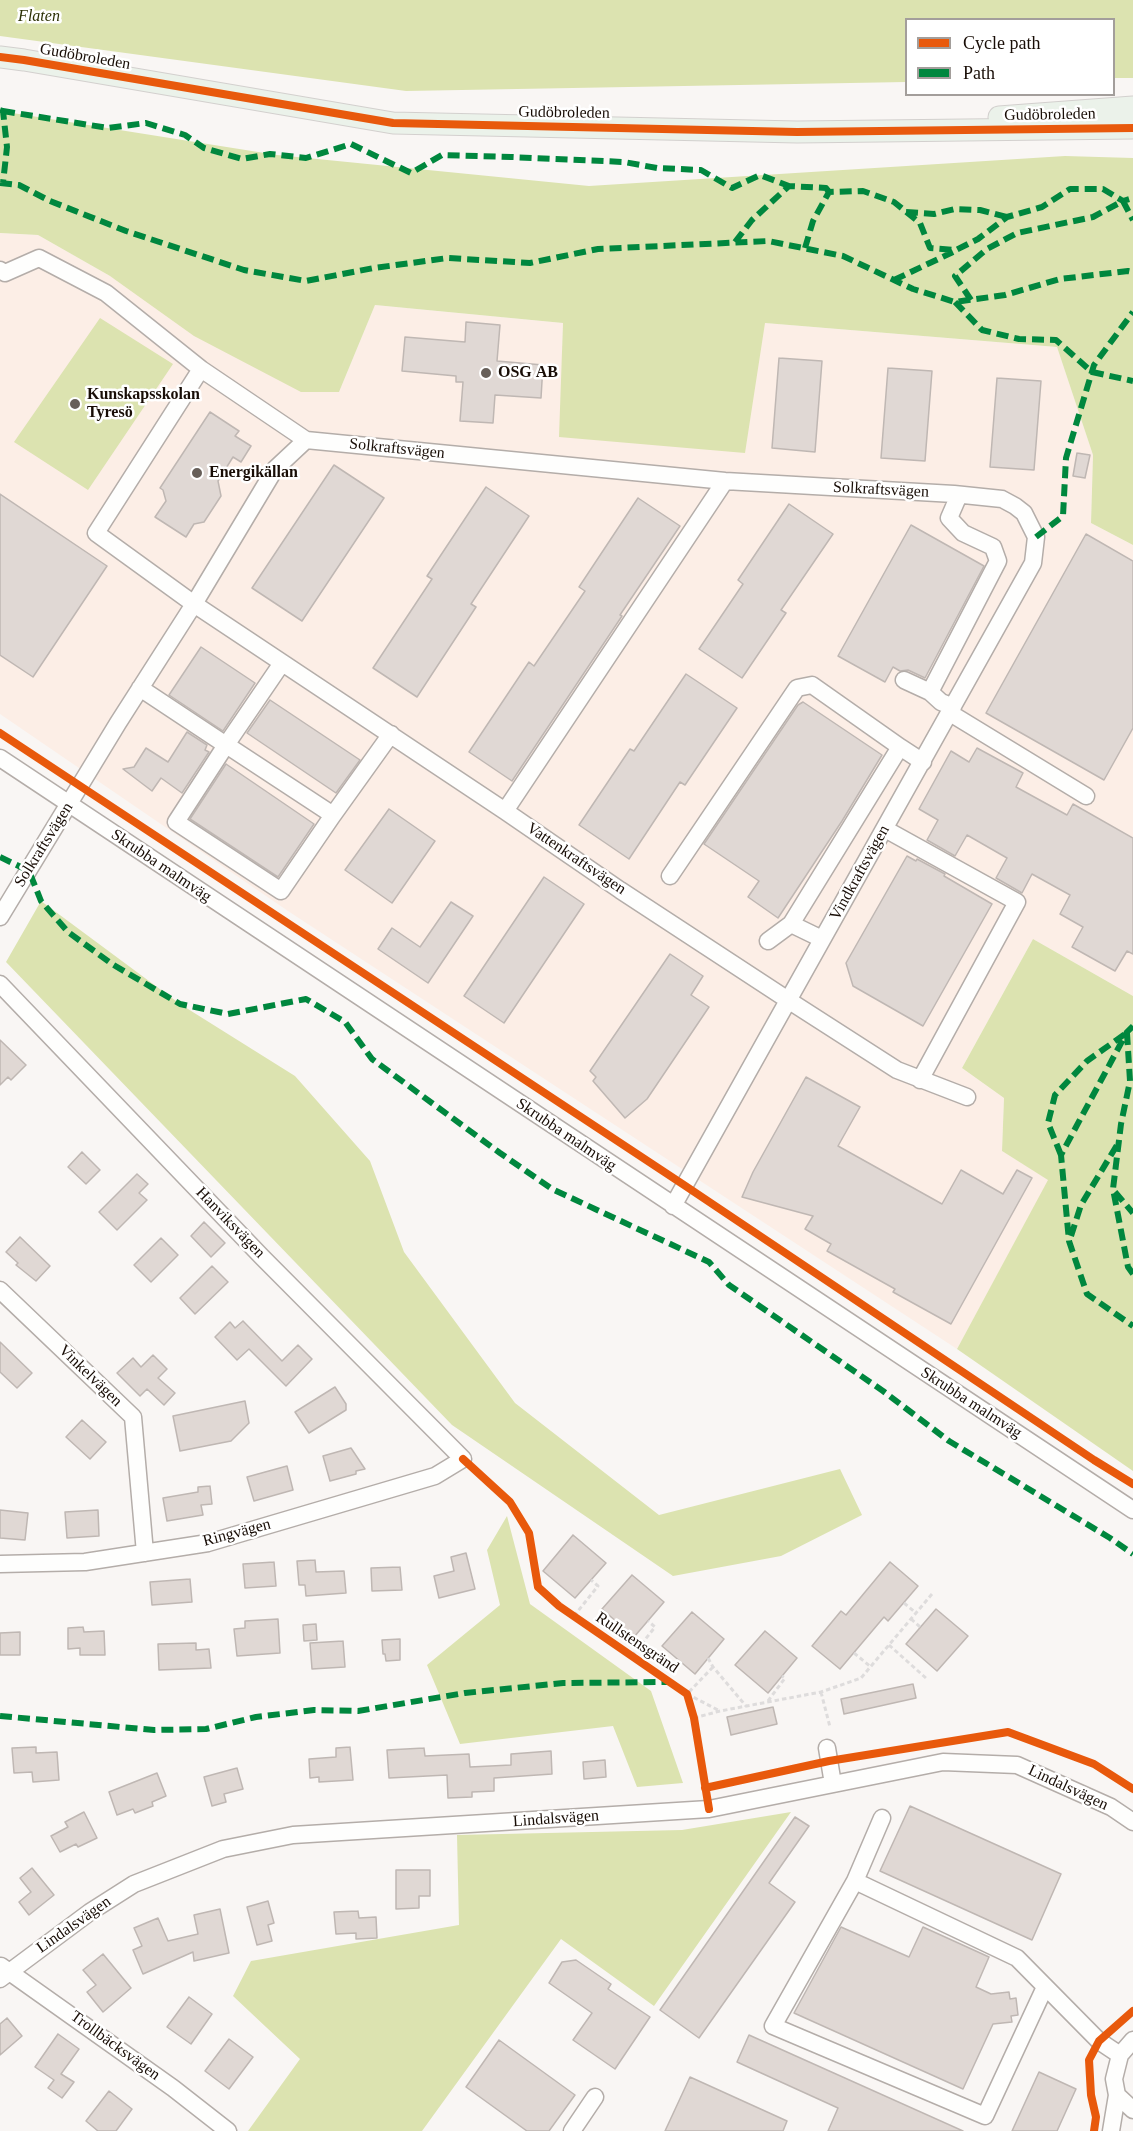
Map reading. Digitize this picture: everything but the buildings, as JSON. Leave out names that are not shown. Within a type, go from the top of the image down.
[{"type":"main road","name":"Gudöbroleden","points":[[0,57],[393,123],[797,132],[1133,128]]},
{"type":"main road","name":"Gudöbroleden","points":[[797,132],[1133,106]]},
{"type":"street","points":[[0,270],[5,273],[39,258],[106,293],[201,369],[306,440]]},
{"type":"street","name":"Vattenkraftsvägen","points":[[201,369],[96,533],[194,604],[788,1000],[897,1070],[967,1097]]},
{"type":"street","name":"Solkraftsvägen","points":[[0,917],[275,469],[306,440],[725,481],[1002,499],[1024,513],[1036,537]]},
{"type":"street","points":[[505,811],[725,481]]},
{"type":"street","points":[[930,692],[998,561],[993,547],[963,533],[949,518],[959,495]]},
{"type":"street","name":"Vindkraftsvägen","points":[[673,1206],[1033,562],[1036,537]]},
{"type":"street","points":[[282,663],[176,822],[281,891],[390,734]]},
{"type":"street","points":[[904,680],[930,692],[952,710],[1086,796]]},
{"type":"street","points":[[670,876],[797,688],[812,685],[923,762]]},
{"type":"street","points":[[140,688],[333,815]]},
{"type":"street","points":[[768,941],[791,924],[900,747]]},
{"type":"street","name":"Skrubba malmväg","points":[[0,758],[1133,1510]]},
{"type":"street","points":[[885,829],[1017,902],[920,1080]]},
{"type":"street","points":[[791,924],[822,939]]},
{"type":"street","name":"Hanviksvägen","points":[[0,986],[262,1257],[463,1459]]},
{"type":"street","name":"Vinkelvägen","points":[[0,1290],[133,1417],[145,1553]]},
{"type":"street","name":"Ringvägen","points":[[0,1564],[85,1562],[216,1541],[435,1476],[463,1459]]},
{"type":"street","points":[[827,1748],[833,1784]]},
{"type":"street","name":"Lindalsvägen","points":[[3,1971],[134,1884],[223,1849],[293,1835],[709,1809],[943,1762],[1017,1765],[1111,1808],[1133,1822]]},
{"type":"street","points":[[882,1818],[855,1881],[774,2026],[985,2116],[1045,1987]]},
{"type":"street","points":[[855,1881],[1017,1958],[1099,2041],[1120,2055]]},
{"type":"street","name":"Trollbäcksvägen","points":[[3,1971],[173,2088],[228,2131]]},
{"type":"street","points":[[1111,2131],[1117,2095],[1114,2079],[1120,2055],[1133,2041]]},
{"type":"street","points":[[1117,2095],[1133,2110]]},
{"type":"street","points":[[572,2131],[595,2097]]},
{"type":"path","points":[[570,1614],[598,1586],[591,1580]]},
{"type":"path","points":[[691,1706],[720,1711],[821,1692],[861,1678],[932,1594]]},
{"type":"path","points":[[904,1603],[916,1613]]},
{"type":"path","points":[[911,1619],[920,1627]]},
{"type":"path","points":[[632,1656],[655,1627],[648,1621]]},
{"type":"path","points":[[889,1645],[927,1679]]},
{"type":"path","points":[[854,1653],[871,1667]]},
{"type":"path","points":[[708,1658],[746,1706]]},
{"type":"path","points":[[696,1730],[691,1706],[713,1667]]},
{"type":"path","points":[[767,1702],[785,1678],[782,1676]]},
{"type":"path","points":[[821,1692],[830,1727]]},
{"type":"path","points":[[691,1706],[720,1711]]},
{"type":"shaded area","points":[[0,233],[38,235],[110,276],[339,392],[375,305],[563,323],[560,437],[765,323],[1057,347],[1093,455],[1091,523],[1133,545],[1133,996],[1033,939],[962,1068],[1004,1098],[1002,1151],[1049,1180],[957,1349],[288,911],[0,714]]},
{"type":"green space","name":"Flaten","points":[[0,0],[1133,0],[1133,78],[1115,78],[1115,18],[905,18],[905,82],[406,91],[0,36]]},
{"type":"green space","points":[[0,111],[277,155],[589,186],[1065,156],[1133,158],[1133,545],[1091,523],[1093,455],[1057,347],[765,323],[745,453],[559,437],[563,323],[375,305],[339,392],[301,392],[194,336],[110,276],[38,235],[0,233]]},
{"type":"green space","points":[[100,318],[173,364],[88,490],[14,442]]},
{"type":"green space","points":[[41,901],[180,1004],[295,1076],[370,1161],[404,1252],[515,1403],[659,1515],[840,1469],[862,1515],[781,1556],[673,1576],[452,1425],[6,962]]},
{"type":"green space","points":[[1033,939],[1133,996],[1133,1471],[957,1349],[1048,1180],[1002,1151],[1004,1098],[962,1068]]},
{"type":"green space","points":[[507,1516],[530,1604],[651,1691],[683,1783],[637,1787],[613,1726],[460,1744],[427,1665],[500,1605],[487,1550]]},
{"type":"green space","points":[[791,1812],[654,2006],[561,1939],[422,2131],[248,2131],[300,2059],[233,1996],[251,1961],[459,1925],[457,1835],[682,1830]]},
{"type":"marked path","points":[[0,110],[3,111],[7,147],[3,183]]},
{"type":"marked path","points":[[3,111],[108,128],[146,123],[185,135],[204,148],[242,159],[270,154],[306,158],[351,144],[411,173],[442,155],[511,157],[624,162],[657,168],[701,170],[732,188],[760,175],[789,186]]},
{"type":"marked path","points":[[0,183],[19,185],[50,201],[126,231],[244,270],[306,281],[374,268],[448,258],[530,263],[598,249],[768,241],[843,256],[913,289],[955,302],[1005,295],[1060,279],[1133,272]]},
{"type":"marked path","points":[[735,242],[752,220],[789,186],[826,188],[829,192]]},
{"type":"marked path","points":[[805,248],[813,221],[829,192],[863,191],[894,202],[920,223],[930,248],[956,250],[978,239],[1007,217],[1042,207],[1070,189],[1103,189],[1123,201],[1133,198]]},
{"type":"marked path","points":[[971,300],[955,276],[987,249],[1017,233],[1093,217],[1123,201],[1133,220]]},
{"type":"marked path","points":[[906,212],[934,214],[955,209],[980,210],[1007,217]]},
{"type":"marked path","points":[[894,280],[953,252]]},
{"type":"marked path","points":[[955,302],[982,330],[1019,339],[1056,340],[1092,372],[1133,381]]},
{"type":"marked path","points":[[1036,537],[1063,516],[1066,458],[1094,365],[1133,312]]},
{"type":"marked path","points":[[0,857],[29,871],[41,901],[68,932],[112,964],[180,1004],[228,1014],[306,999],[345,1022],[372,1059],[552,1189],[709,1262],[729,1285],[883,1391],[949,1441],[1133,1554]]},
{"type":"marked path","points":[[1133,1026],[1127,1032],[1061,1155],[1069,1241],[1087,1294],[1133,1326]]},
{"type":"marked path","points":[[1127,1033],[1130,1081],[1121,1124],[1113,1189],[1128,1267],[1133,1274]]},
{"type":"marked path","points":[[1061,1155],[1048,1123],[1055,1095],[1087,1061],[1125,1034]]},
{"type":"marked path","points":[[1071,1236],[1081,1205],[1117,1145]]},
{"type":"marked path","points":[[1115,1192],[1133,1213]]},
{"type":"marked path","points":[[0,1716],[154,1730],[206,1729],[256,1717],[314,1710],[358,1711],[465,1693],[563,1683],[667,1682]]},
{"type":"cycle path","points":[[0,57],[393,123],[797,132],[1133,128]]},
{"type":"cycle path","points":[[0,733],[1133,1484]]},
{"type":"cycle path","name":"Rullstensgränd","points":[[463,1459],[510,1502],[529,1533],[538,1587],[559,1606],[687,1694],[694,1718],[709,1809]]},
{"type":"cycle path","points":[[705,1788],[829,1761],[1008,1732],[1094,1764],[1133,1789]]},
{"type":"cycle path","points":[[1094,2131],[1096,2117],[1091,2095],[1089,2060],[1099,2041],[1133,2011]]},
{"type":"place","name":"OSG AB","points":[[486,373]]},
{"type":"place","name":"Kunskapsskolan Tyresö","points":[[75,404]]},
{"type":"place","name":"Energikällan","points":[[197,473]]}]
